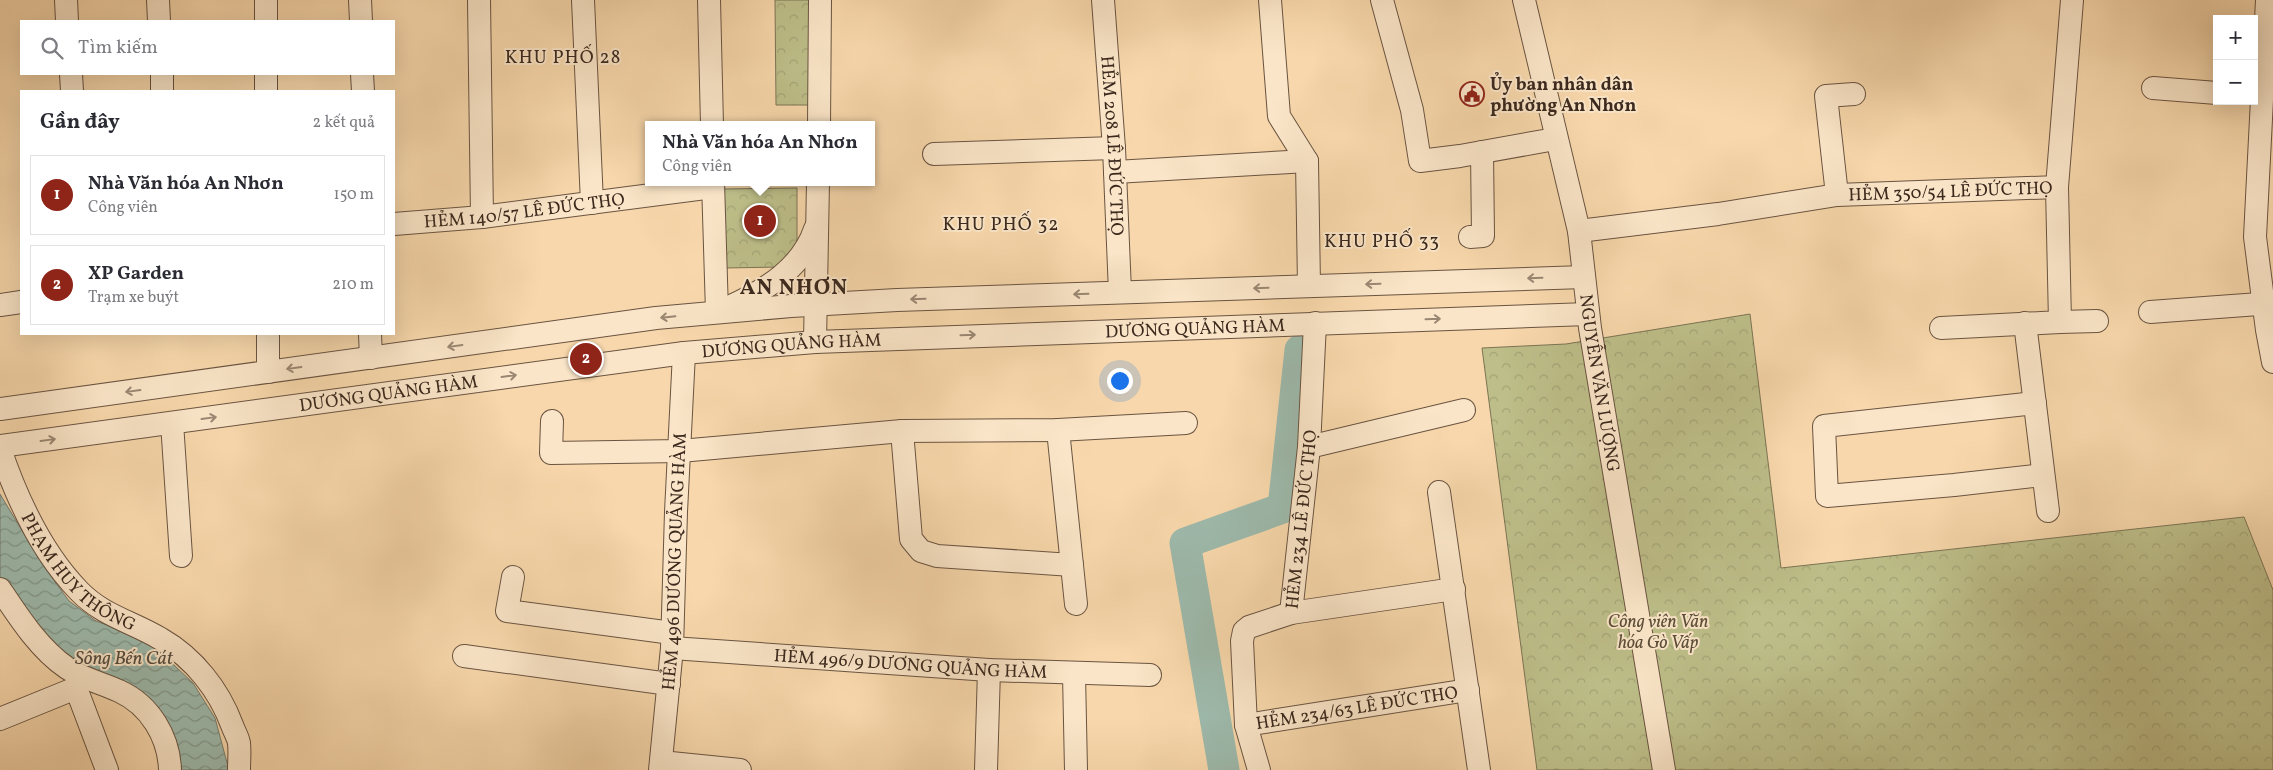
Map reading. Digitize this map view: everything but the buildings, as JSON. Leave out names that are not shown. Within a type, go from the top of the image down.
[{"type":"street","points":[[66,0],[67,20]]},
{"type":"street","points":[[158,0],[159,20]]},
{"type":"street","points":[[266,0],[266,20]]},
{"type":"street","points":[[360,0],[361,20]]},
{"type":"street","points":[[479,0],[482,217]]},
{"type":"street","points":[[583,0],[592,203]]},
{"type":"street","points":[[709,0],[712,121]]},
{"type":"street","points":[[819,121],[820,0]]},
{"type":"street","name":"HẺM 208 LÊ ĐỨC THỌ","points":[[1104,0],[1114,148],[1120,292]]},
{"type":"street","points":[[1270,0],[1279,116],[1307,161],[1309,286]]},
{"type":"street","points":[[1382,0],[1412,110],[1420,161],[1482,152],[1555,138]]},
{"type":"street","name":"NGUYỄN VĂN LƯỢNG","points":[[1524,0],[1555,138],[1579,231],[1588,314],[1664,770]]},
{"type":"street","name":"HẺM 350/54 LÊ ĐỨC THỌ","points":[[1579,231],[1718,214],[1837,195],[2057,187],[2072,0]]},
{"type":"street","points":[[2267,0],[2263,88],[2264,213],[2254,237],[2268,303],[2273,362]]},
{"type":"street","points":[[71,75],[72,90]]},
{"type":"street","points":[[162,75],[162,90]]},
{"type":"street","points":[[266,75],[266,90]]},
{"type":"street","points":[[362,75],[363,90]]},
{"type":"street","points":[[2153,88],[2213,93]]},
{"type":"street","points":[[1837,195],[1826,96],[1854,94]]},
{"type":"street","points":[[934,154],[1114,148]]},
{"type":"street","points":[[1470,237],[1483,236],[1482,152]]},
{"type":"street","points":[[1115,172],[1307,161]]},
{"type":"street","name":"HẺM 140/57 LÊ ĐỨC THỌ","points":[[395,224],[482,217],[706,186]]},
{"type":"street","points":[[713,186],[717,312]]},
{"type":"street","points":[[815,342],[818,186]]},
{"type":"street","points":[[2057,187],[2060,322]]},
{"type":"street","points":[[717,312],[752,295],[790,271],[812,240],[818,213]]},
{"type":"street","points":[[0,409],[717,312],[816,304],[1584,276]]},
{"type":"street","points":[[0,305],[20,302]]},
{"type":"street","points":[[2150,312],[2268,303]]},
{"type":"street","name":"DƯƠNG QUẢNG HÀM","points":[[0,448],[684,353],[815,342],[1588,314]]},
{"type":"street","points":[[1941,328],[2097,321]]},
{"type":"street","name":"HẺM 234 LÊ ĐỨC THỌ","points":[[1259,770],[1246,725],[1242,641],[1244,631],[1249,627],[1291,613],[1309,447],[1315,323]]},
{"type":"street","points":[[2025,323],[2048,511]]},
{"type":"street","points":[[268,335],[268,372]]},
{"type":"street","points":[[370,335],[371,358]]},
{"type":"street","name":"HẺM 496 DƯƠNG QUẢNG HÀM","points":[[661,766],[672,640],[684,353]]},
{"type":"street","points":[[2035,403],[1824,426],[1827,496],[1954,486],[2043,475]]},
{"type":"street","points":[[1309,447],[1464,410]]},
{"type":"street","points":[[552,421],[551,453],[680,451],[902,431],[1058,430],[1186,423]]},
{"type":"street","points":[[172,423],[181,556]]},
{"type":"street","points":[[1058,430],[1076,604]]},
{"type":"street","points":[[902,431],[910,540],[921,552],[937,556],[1072,565]]},
{"type":"street","name":"PHẠM HUY THÔNG","points":[[0,448],[8,474],[30,521],[66,576],[80,592],[96,607],[117,619],[161,638],[182,653],[212,686],[226,710],[239,743],[238,770]]},
{"type":"street","points":[[1439,492],[1479,770]]},
{"type":"street","name":"HẺM 496/9 DƯƠNG QUẢNG HÀM","points":[[513,577],[507,610],[672,640],[989,670],[1150,675]]},
{"type":"street","points":[[0,589],[24,624],[79,682],[106,770]]},
{"type":"street","points":[[1291,613],[1454,589]]},
{"type":"street","points":[[464,656],[669,684]]},
{"type":"street","points":[[986,770],[989,670]]},
{"type":"street","points":[[1074,674],[1076,770]]},
{"type":"street","points":[[0,719],[79,682],[119,690],[142,706],[160,728],[170,752],[170,770]]},
{"type":"street","name":"HẺM 234/63 LÊ ĐỨC THỌ","points":[[1246,725],[1468,690]]},
{"type":"street","points":[[661,766],[740,770]]},
{"type":"green space","points":[[775,0],[810,0],[810,105],[776,105]]},
{"type":"green space","points":[[797,188],[797,253],[783,267],[723,268],[722,189]]},
{"type":"green space","name":"Công viên Văn hóa Gò Vấp","points":[[1750,314],[1781,568],[2244,517],[2273,590],[2273,770],[1537,770],[1482,348],[1566,344]]},
{"type":"water","name":"Sông Bến Cát","points":[[0,494],[42,564],[69,601],[96,621],[136,636],[158,650],[193,683],[215,718],[229,770],[179,770],[178,752],[87,667],[56,648],[11,598],[0,577]]},
{"type":"waterway","points":[[1224,770],[1185,543],[1283,508],[1300,350]]},
{"type":"place","name":"Ủy ban nhân dân phường An Nhơn","points":[[1472,94]]},
{"type":"place","name":"Nhà Văn hóa An Nhơn","points":[[760,221]]},
{"type":"place","name":"XP Garden","points":[[586,359]]},
{"type":"district","name":"KHU PHỐ 28","points":[[563,56]]},
{"type":"district","name":"KHU PHỐ 32","points":[[1001,223]]},
{"type":"district","name":"KHU PHỐ 33","points":[[1382,240]]},
{"type":"district","name":"AN NHƠN","points":[[794,286]]}]
